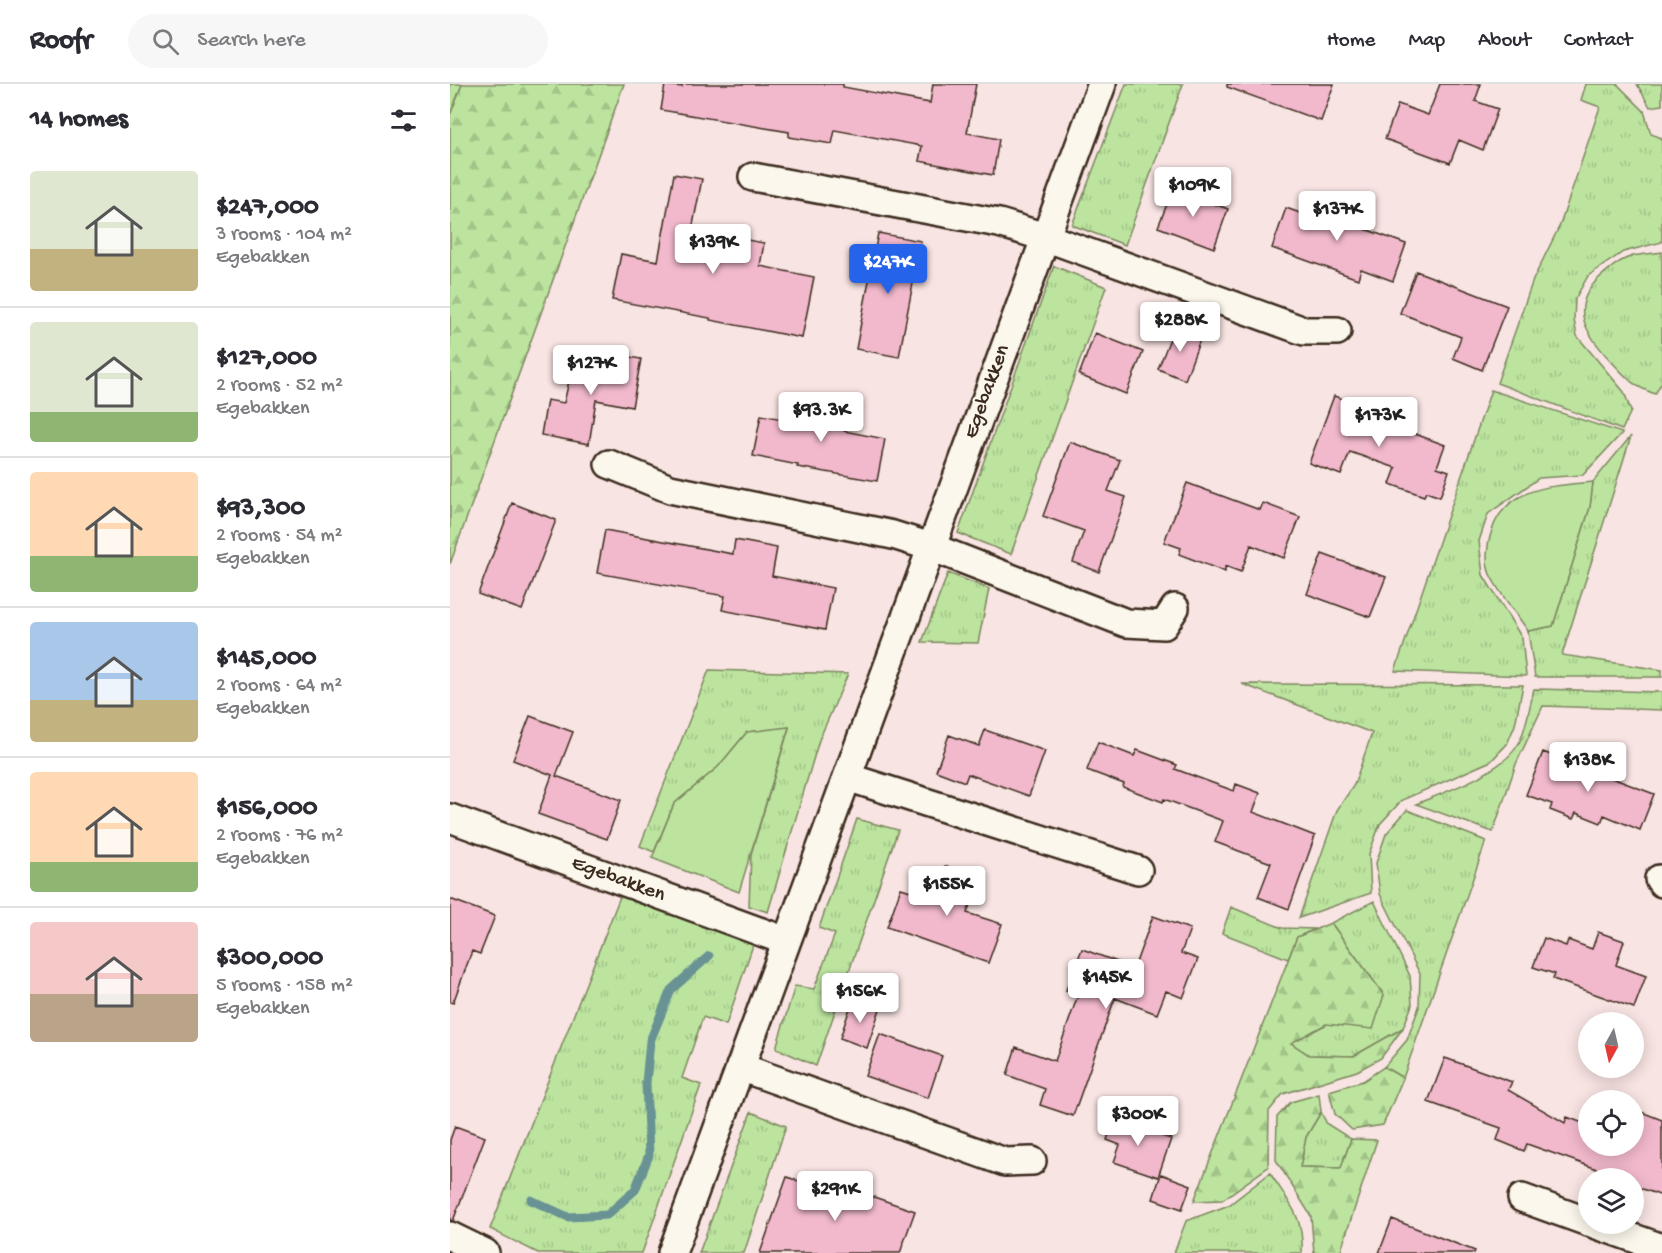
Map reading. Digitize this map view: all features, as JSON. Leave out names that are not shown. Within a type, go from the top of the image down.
[{"type":"street","name":"Egebakken","points":[[672,1253],[1102,84]]},
{"type":"street","points":[[753,177],[999,223],[1045,237],[1304,331],[1337,331]]},
{"type":"street","points":[[609,464],[670,489],[892,535],[931,547],[1126,623],[1164,625],[1175,608]]},
{"type":"street","points":[[847,777],[1138,870]]},
{"type":"street","name":"Egebakken","points":[[450,818],[786,942]]},
{"type":"street","points":[[740,1067],[1005,1162],[1032,1161]]},
{"type":"street","points":[[1522,1198],[1578,1218]]},
{"type":"street","points":[[1622,1234],[1662,1248]]},
{"type":"street","points":[[450,1236],[484,1253]]},
{"type":"green space","points":[[450,84],[462,84],[450,115]]},
{"type":"green space","points":[[462,84],[624,84],[450,564],[450,115]]},
{"type":"green space","points":[[1126,84],[1183,84],[1125,245],[1072,225]]},
{"type":"green space","points":[[1586,84],[1617,84],[1644,111],[1651,134],[1662,138],[1662,242],[1623,252],[1588,276],[1575,299],[1574,320],[1577,336],[1624,392],[1631,411],[1622,430],[1497,383],[1533,280],[1560,225],[1600,107],[1581,100]]},
{"type":"green space","points":[[1637,84],[1662,84],[1662,105],[1650,107]]},
{"type":"green space","points":[[1662,252],[1662,382],[1655,394],[1630,381],[1602,351],[1588,331],[1583,310],[1584,300],[1590,289],[1613,266],[1637,255]]},
{"type":"green space","points":[[1054,266],[1106,287],[1011,554],[958,533]]},
{"type":"green space","points":[[1491,390],[1622,433],[1583,475],[1539,478],[1488,514],[1479,541],[1483,575],[1522,638],[1526,676],[1395,671]]},
{"type":"green space","points":[[1631,436],[1562,655],[1662,670],[1662,677],[1535,677],[1528,631],[1553,626],[1590,507],[1593,482]]},
{"type":"green space","points":[[1593,482],[1590,507],[1553,626],[1528,631],[1493,581],[1488,570],[1488,543],[1491,533],[1498,517],[1519,497],[1546,488]]},
{"type":"green space","points":[[948,573],[989,589],[978,643],[922,642]]},
{"type":"green space","points":[[709,670],[848,674],[819,740],[768,912],[749,906],[751,854],[789,728],[747,732],[718,767],[674,804],[654,852],[640,846]]},
{"type":"green space","points":[[1242,684],[1523,685],[1515,725],[1507,744],[1491,761],[1402,800],[1380,824],[1369,854],[1371,893],[1299,918],[1337,810],[1354,785],[1372,733]]},
{"type":"green space","points":[[1534,689],[1662,692],[1662,710],[1543,706],[1516,764],[1493,832],[1416,804],[1473,780],[1501,763],[1519,743]]},
{"type":"green space","points":[[789,727],[739,892],[652,858],[674,804],[718,767],[747,732]]},
{"type":"green space","points":[[1407,810],[1486,841],[1403,1078],[1384,1067],[1407,1040],[1419,1007],[1420,974],[1380,894],[1376,863],[1386,834]]},
{"type":"green space","points":[[857,819],[898,830],[816,1066],[776,1048],[795,986],[814,989],[835,934],[819,928]]},
{"type":"green space","points":[[621,894],[753,945],[726,1025],[703,1017],[682,1078],[701,1085],[642,1253],[538,1253],[490,1229]]},
{"type":"green space","points":[[1374,901],[1410,976],[1412,1005],[1403,1028],[1354,1056],[1309,1055],[1290,1043],[1384,995],[1331,923]]},
{"type":"green space","points":[[1231,907],[1282,928],[1315,929],[1297,937],[1288,959],[1222,933]]},
{"type":"green space","points":[[1331,923],[1384,995],[1373,1029],[1326,1024],[1291,1043],[1309,1055],[1354,1056],[1403,1028],[1381,1058],[1357,1071],[1283,1094],[1269,1111],[1268,1167],[1222,1200],[1194,1201],[1297,937]]},
{"type":"green space","points":[[1384,1067],[1403,1078],[1383,1125],[1352,1130],[1335,1114],[1329,1091],[1363,1081]]},
{"type":"green space","points":[[1319,1094],[1321,1112],[1306,1137],[1300,1167],[1341,1168],[1351,1139],[1377,1140],[1340,1253],[1314,1253],[1311,1216],[1276,1160],[1277,1117],[1291,1102]]},
{"type":"green space","points":[[751,1112],[786,1126],[744,1253],[699,1253]]},
{"type":"green space","points":[[1321,1112],[1327,1124],[1351,1139],[1341,1168],[1300,1167],[1306,1137]]},
{"type":"green space","points":[[1270,1173],[1298,1219],[1301,1229],[1302,1253],[1174,1253],[1186,1221],[1229,1205]]},
{"type":"building","points":[[682,84],[843,84],[843,87],[930,103],[933,84],[976,84],[967,133],[999,139],[993,175],[919,161],[922,146],[835,130],[832,144],[789,137],[789,132],[661,110],[665,85],[682,87]]},
{"type":"building","points":[[1227,84],[1334,84],[1321,121],[1227,87]]},
{"type":"building","points":[[1440,84],[1481,84],[1475,101],[1498,109],[1483,150],[1459,140],[1450,163],[1385,139],[1398,104],[1428,115]]},
{"type":"building","points":[[674,174],[702,179],[692,230],[764,243],[760,266],[814,277],[802,338],[612,300],[621,254],[658,261]]},
{"type":"building","points":[[1173,189],[1228,209],[1214,248],[1158,227]]},
{"type":"building","points":[[1309,198],[1350,212],[1346,222],[1406,244],[1393,281],[1361,269],[1358,279],[1272,248],[1286,208],[1303,214]]},
{"type":"building","points":[[878,233],[921,241],[899,357],[856,349]]},
{"type":"building","points":[[1416,271],[1507,306],[1482,370],[1453,358],[1461,337],[1400,313]]},
{"type":"building","points":[[1175,326],[1201,337],[1185,380],[1158,369]]},
{"type":"building","points":[[1095,333],[1143,352],[1126,394],[1079,375]]},
{"type":"building","points":[[608,353],[641,359],[632,407],[596,400],[589,444],[541,435],[547,400],[564,403],[574,359],[606,364]]},
{"type":"building","points":[[1334,396],[1369,408],[1366,416],[1445,445],[1437,467],[1449,471],[1440,497],[1426,492],[1424,496],[1390,484],[1396,468],[1350,452],[1341,475],[1309,463]]},
{"type":"building","points":[[810,398],[849,405],[844,431],[885,439],[877,481],[797,467],[798,465],[753,456],[761,415],[805,423]]},
{"type":"building","points":[[1070,442],[1120,460],[1108,491],[1126,497],[1099,572],[1073,562],[1084,531],[1043,516]]},
{"type":"building","points":[[1187,483],[1260,510],[1263,503],[1300,517],[1284,558],[1251,545],[1241,572],[1225,566],[1225,572],[1179,554],[1181,548],[1164,542]]},
{"type":"building","points":[[512,503],[556,520],[522,610],[478,594]]},
{"type":"building","points":[[605,530],[733,554],[735,540],[777,548],[772,576],[833,588],[825,630],[722,610],[725,596],[597,573]]},
{"type":"building","points":[[1322,554],[1386,577],[1370,617],[1307,594]]},
{"type":"building","points":[[530,716],[573,732],[556,776],[621,800],[607,839],[538,814],[552,775],[513,760]]},
{"type":"building","points":[[985,730],[1045,751],[1029,796],[968,774],[965,782],[936,771],[949,735],[979,746]]},
{"type":"building","points":[[1098,742],[1134,756],[1137,750],[1177,765],[1175,769],[1234,791],[1236,784],[1260,793],[1253,812],[1315,836],[1289,909],[1258,897],[1271,863],[1215,842],[1223,821],[1164,799],[1163,802],[1123,787],[1124,784],[1087,770]]},
{"type":"building","points":[[1543,752],[1654,794],[1640,830],[1604,815],[1601,823],[1576,813],[1573,819],[1550,810],[1552,804],[1526,795]]},
{"type":"building","points":[[945,866],[980,877],[967,913],[1002,924],[988,963],[887,927],[901,888],[933,898]]},
{"type":"building","points":[[450,899],[495,916],[480,954],[472,951],[453,1003],[450,1002]]},
{"type":"building","points":[[1153,916],[1190,929],[1181,953],[1198,959],[1183,998],[1166,991],[1157,1014],[1115,998],[1073,1116],[1040,1105],[1045,1089],[1007,1075],[1016,1047],[1055,1061],[1078,995],[1066,990],[1082,949],[1134,968]]},
{"type":"building","points":[[1598,932],[1624,941],[1616,965],[1646,976],[1634,1008],[1553,979],[1555,974],[1533,967],[1544,938],[1566,946],[1568,940],[1592,949]]},
{"type":"building","points":[[853,999],[880,1009],[867,1048],[840,1038]]},
{"type":"building","points":[[880,1034],[942,1056],[928,1098],[865,1076]]},
{"type":"building","points":[[1445,1058],[1512,1082],[1508,1090],[1565,1123],[1567,1117],[1578,1121],[1578,1156],[1644,1156],[1644,1113],[1662,1120],[1662,1196],[1644,1190],[1644,1168],[1594,1168],[1527,1144],[1524,1151],[1497,1140],[1501,1128],[1428,1102]]},
{"type":"building","points":[[1116,1115],[1143,1125],[1141,1129],[1171,1139],[1158,1177],[1114,1162],[1120,1145],[1107,1140]]},
{"type":"building","points":[[455,1126],[485,1137],[453,1221],[450,1220],[450,1140]]},
{"type":"building","points":[[1161,1174],[1191,1185],[1182,1209],[1153,1199]]},
{"type":"building","points":[[787,1177],[824,1190],[827,1181],[915,1211],[900,1253],[760,1253]]},
{"type":"building","points":[[1392,1219],[1475,1251],[1474,1253],[1379,1253]]},
{"type":"waterway","points":[[531,1200],[568,1217],[607,1215],[635,1190],[649,1155],[646,1083],[650,1041],[671,990],[709,956]]}]
